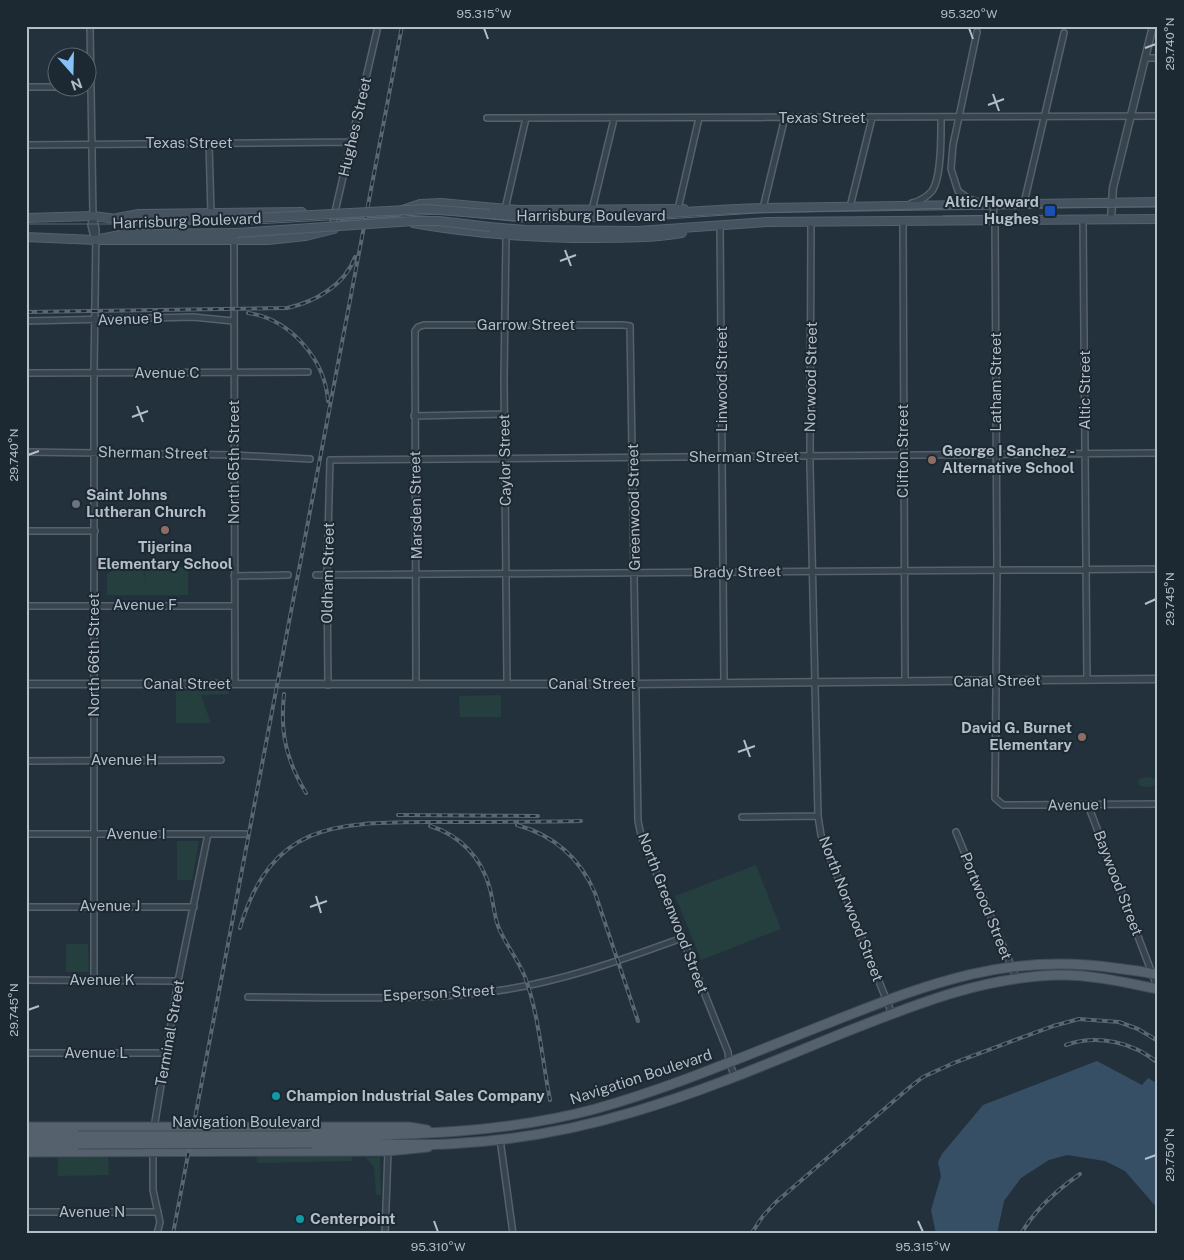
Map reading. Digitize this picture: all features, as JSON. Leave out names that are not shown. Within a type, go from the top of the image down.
[{"type":"main road","name":"Harrisburg Boulevard","points":[[26,218],[93,216],[133,221],[237,219],[426,209],[523,217],[636,216],[764,208],[984,203],[1158,202]]},
{"type":"main road","points":[[117,218],[139,214],[308,212],[334,216],[379,217],[420,204],[457,204],[505,209],[592,211],[764,208]]},
{"type":"main road","points":[[419,224],[420,204]]},
{"type":"main road","name":"Harrisburg Boulevard","points":[[26,237],[95,240],[125,234],[236,236],[414,221],[439,221],[526,230],[638,231],[811,222],[1158,219]]},
{"type":"main road","points":[[236,236],[296,238],[366,223],[404,222],[506,236],[641,238],[672,235],[720,226]]},
{"type":"main road","name":"Navigation Boulevard","points":[[311,1140],[445,1133],[565,1116],[631,1098],[682,1080],[886,1001],[969,973],[1059,962],[1155,974]]},
{"type":"main road","name":"Navigation Boulevard","points":[[26,1144],[78,1140],[311,1140],[446,1144],[500,1139],[578,1127],[688,1095],[942,995],[975,986],[1062,975],[1094,978],[1158,989]]},
{"type":"main road","points":[[682,1080],[688,1095]]},
{"type":"main road","points":[[26,1127],[409,1127],[445,1133]]},
{"type":"main road","points":[[494,1127],[500,1139]]},
{"type":"main road","name":"Navigation Boulevard","points":[[26,1135],[78,1140]]},
{"type":"main road","points":[[26,1152],[388,1151],[411,1150],[446,1144]]},
{"type":"street","name":"North 66th Street","points":[[90,26],[90,48]]},
{"type":"street","name":"Hughes Street","points":[[333,229],[334,216],[378,26]]},
{"type":"street","points":[[1111,219],[1111,202],[1152,26]]},
{"type":"street","points":[[977,32],[958,117],[951,169],[958,191],[968,199],[984,203]]},
{"type":"street","points":[[1024,203],[1064,33]]},
{"type":"street","points":[[1145,58],[1158,58]]},
{"type":"street","points":[[26,87],[48,87]]},
{"type":"street","name":"North 66th Street","points":[[90,98],[93,216],[96,225],[94,373],[94,979]]},
{"type":"street","name":"Texas Street","points":[[487,118],[1158,116]]},
{"type":"street","points":[[764,208],[785,117]]},
{"type":"street","points":[[907,205],[923,200],[933,190],[937,179],[940,117]]},
{"type":"street","points":[[505,209],[526,118]]},
{"type":"street","points":[[592,211],[614,118]]},
{"type":"street","points":[[678,209],[699,118]]},
{"type":"street","points":[[850,207],[872,118]]},
{"type":"street","name":"Texas Street","points":[[26,145],[351,142]]},
{"type":"street","points":[[210,143],[211,213]]},
{"type":"street","name":"Latham Street","points":[[995,203],[993,215],[995,220],[997,570],[995,794],[998,803]]},
{"type":"street","name":"Altic Street","points":[[1083,220],[1087,680]]},
{"type":"street","name":"Clifton Street","points":[[903,221],[905,682]]},
{"type":"street","name":"Norwood Street","points":[[811,222],[810,456],[816,682]]},
{"type":"street","name":"Linwood Street","points":[[720,226],[724,683]]},
{"type":"street","name":"North 65th Street","points":[[235,684],[233,321],[236,236]]},
{"type":"street","name":"Caylor Street","points":[[506,236],[507,684]]},
{"type":"street","name":"Avenue B","points":[[26,321],[193,317],[233,321]]},
{"type":"street","name":"Garrow Street","points":[[418,327],[623,324],[630,326],[631,330]]},
{"type":"street","name":"Marsden Street","points":[[416,684],[417,574],[413,338],[418,327]]},
{"type":"street","name":"Greenwood Street","points":[[631,330],[636,684]]},
{"type":"street","name":"Avenue C","points":[[26,373],[308,372]]},
{"type":"street","points":[[414,416],[505,414]]},
{"type":"street","name":"Sherman Street","points":[[26,452],[234,454],[310,459]]},
{"type":"street","name":"Sherman Street","points":[[330,460],[1158,453]]},
{"type":"street","name":"Oldham Street","points":[[328,685],[327,575],[330,460]]},
{"type":"street","points":[[26,531],[95,531]]},
{"type":"street","name":"Brady Street","points":[[316,575],[1158,568]]},
{"type":"street","points":[[234,576],[288,575]]},
{"type":"street","name":"Avenue F","points":[[26,606],[234,606]]},
{"type":"street","name":"Canal Street","points":[[26,684],[636,684],[1158,679]]},
{"type":"street","name":"North Norwood Street","points":[[816,682],[818,816],[821,835],[892,1014]]},
{"type":"street","name":"North Greenwood Street","points":[[636,684],[638,821],[641,835],[728,1052],[729,1062],[735,1077]]},
{"type":"street","name":"Avenue H","points":[[26,760],[221,760]]},
{"type":"street","name":"Avenue I","points":[[998,803],[1003,806],[1158,804]]},
{"type":"street","name":"Baywood Street","points":[[1088,804],[1155,974],[1158,989]]},
{"type":"street","points":[[742,817],[818,816]]},
{"type":"street","name":"Portwood Street","points":[[956,832],[1017,980]]},
{"type":"street","name":"Avenue I","points":[[26,834],[245,834]]},
{"type":"street","name":"Terminal Street","points":[[157,1234],[160,1222],[153,1190],[154,1127],[178,981],[208,834]]},
{"type":"street","name":"Avenue J","points":[[26,907],[194,907]]},
{"type":"street","name":"Esperson Street","points":[[248,997],[404,996],[490,992],[583,972],[682,938]]},
{"type":"street","name":"Avenue K","points":[[26,980],[178,981]]},
{"type":"street","name":"Avenue L","points":[[26,1053],[166,1053]]},
{"type":"street","points":[[500,1139],[513,1234]]},
{"type":"street","points":[[386,1234],[388,1151]]},
{"type":"street","name":"Avenue N","points":[[26,1212],[158,1212]]},
{"type":"green space","points":[[144,567],[145,583],[145,567],[188,567],[188,595],[107,595],[107,574],[117,568]]},
{"type":"green space","points":[[176,691],[229,691],[229,694],[201,695],[211,723],[176,723]]},
{"type":"green space","points":[[501,695],[501,717],[460,717],[459,696]]},
{"type":"green space","points":[[1147,777],[1156,779],[1155,785],[1150,787],[1140,786],[1139,779]]},
{"type":"green space","points":[[177,841],[199,841],[192,880],[177,880]]},
{"type":"green space","points":[[756,865],[781,929],[701,960],[675,896]]},
{"type":"green space","points":[[66,944],[88,944],[89,972],[66,972]]},
{"type":"green space","points":[[257,1155],[352,1156],[353,1161],[259,1163],[256,1161]]},
{"type":"green space","points":[[58,1157],[108,1157],[109,1175],[58,1176]]},
{"type":"green space","points":[[380,1157],[381,1195],[376,1195],[374,1167],[366,1158]]},
{"type":"water","points":[[1097,1061],[1142,1085],[1148,1078],[1158,1084],[1158,1209],[1125,1171],[1105,1161],[1067,1155],[1049,1160],[1021,1178],[1004,1201],[997,1234],[936,1234],[931,1210],[941,1176],[938,1162],[942,1154],[983,1105]]},
{"type":"tram line","points":[[26,224],[254,224],[440,214],[523,222],[636,221],[756,213],[960,208],[1158,207]]},
{"type":"tram line","points":[[943,216],[1013,215]]},
{"type":"railway","points":[[173,1234],[402,26]]},
{"type":"railway","points":[[26,312],[287,308],[318,297],[328,291],[344,276],[355,257]]},
{"type":"railway","points":[[248,313],[278,323],[303,344],[320,370],[328,401]]},
{"type":"railway","points":[[284,694],[283,721],[286,745],[289,757],[306,793]]},
{"type":"railway","points":[[398,815],[538,816]]},
{"type":"railway","points":[[240,928],[254,892],[272,865],[292,846],[316,834],[343,827],[372,823],[581,821]]},
{"type":"railway","points":[[517,825],[530,829],[554,842],[573,859],[589,880],[638,1021]]},
{"type":"railway","points":[[430,826],[451,835],[468,849],[481,867],[486,878],[498,926],[522,970],[530,992],[550,1100]]},
{"type":"railway","points":[[751,1234],[763,1216],[776,1202],[923,1077],[956,1062],[1053,1026],[1079,1019],[1119,1022],[1138,1029],[1158,1041]]},
{"type":"railway","points":[[1066,1045],[1090,1040],[1114,1042],[1137,1050],[1158,1063]]},
{"type":"railway","points":[[1021,1234],[1033,1216],[1047,1201],[1080,1174]]},
{"type":"place","name":"Altic/Howard Hughes","points":[[1050,211]]},
{"type":"place","name":"George I Sanchez - Alternative School","points":[[932,460]]},
{"type":"place","name":"Saint Johns Lutheran Church","points":[[76,504]]},
{"type":"place","name":"Tijerina Elementary School","points":[[165,530]]},
{"type":"place","name":"David G. Burnet Elementary","points":[[1082,737]]},
{"type":"place","name":"Champion Industrial Sales Company","points":[[276,1096]]},
{"type":"place","name":"Centerpoint","points":[[300,1219]]}]
